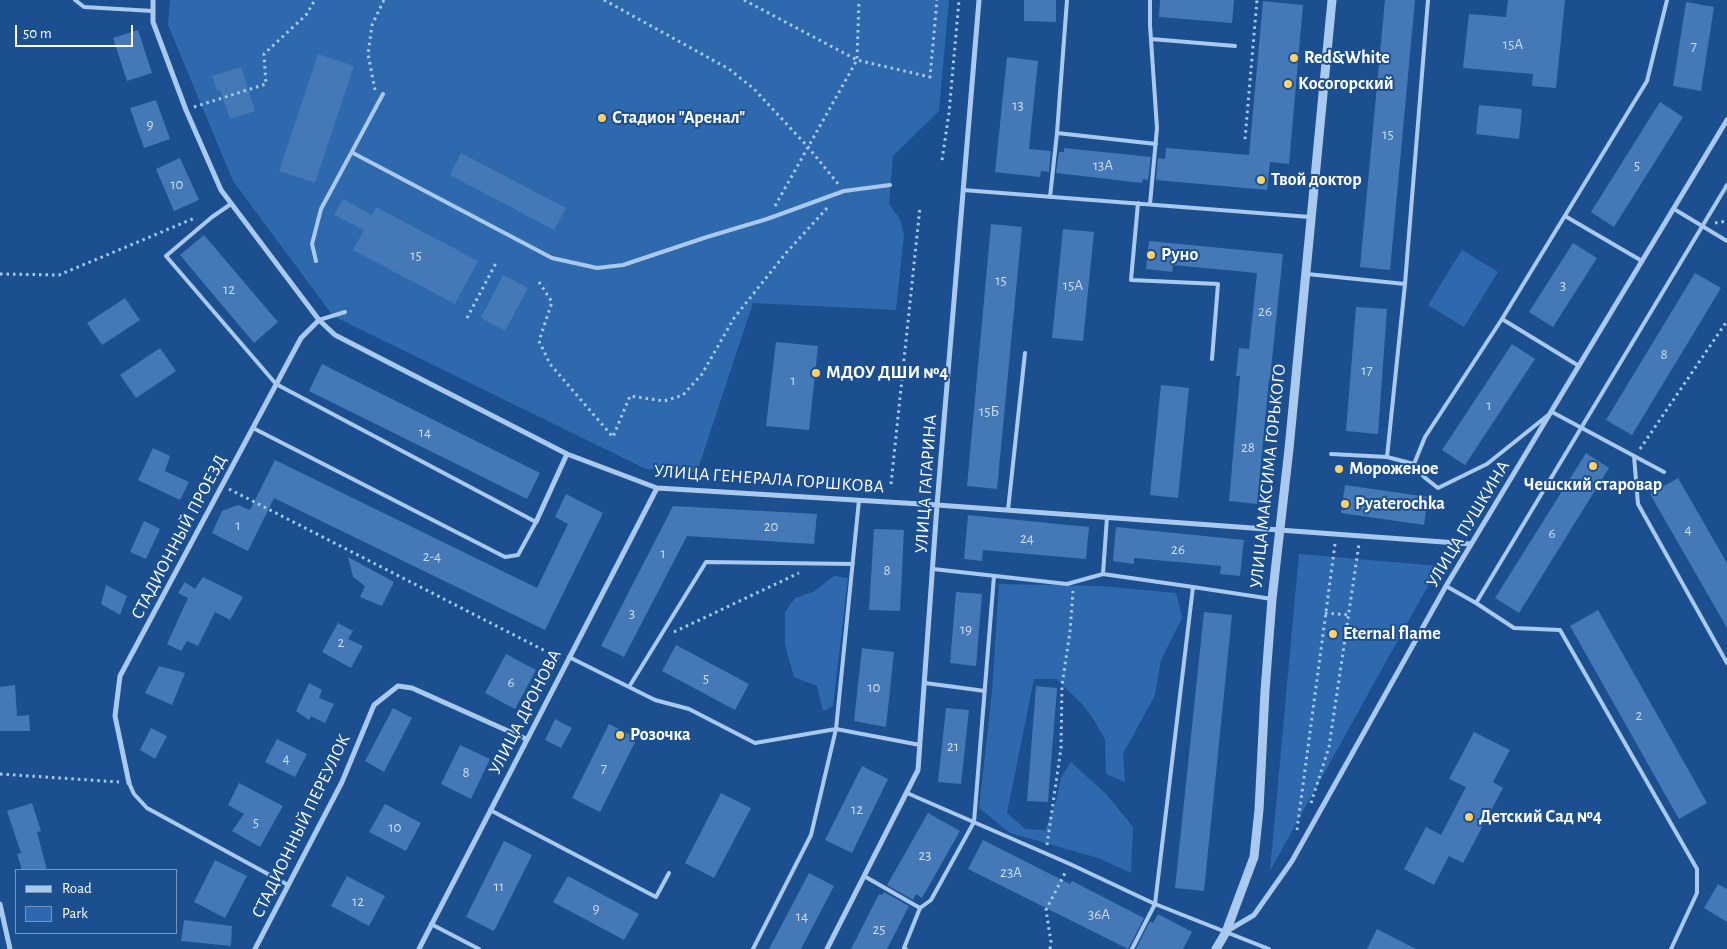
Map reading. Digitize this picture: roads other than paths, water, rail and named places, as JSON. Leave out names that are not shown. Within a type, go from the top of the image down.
[{"type":"street","name":"УЛИЦА ГЕНЕРАЛА ГОРШКОВА","points":[[153,0],[153,22],[186,110],[221,190],[319,320],[335,335],[567,454],[656,488],[937,505],[1471,544]]},
{"type":"street","name":"УЛИЦА ГАГАРИНА","points":[[827,949],[918,770],[937,505],[979,0]]},
{"type":"street","name":"УЛИЦА МАКСИМА ГОРЬКОГО","points":[[1216,949],[1226,932],[1254,857],[1259,810],[1272,599],[1332,0]]},
{"type":"street","name":"УЛИЦА ПУШКИНА","points":[[1226,932],[1254,915],[1292,861],[1446,586],[1727,120]]},
{"type":"street","name":"СТАДИОННЫЙ ПРОЕЗД","points":[[129,783],[115,716],[120,676],[301,338],[319,320]]},
{"type":"street","points":[[536,522],[567,454]]},
{"type":"street","name":"УЛИЦА ДРОНОВА","points":[[419,949],[656,488]]},
{"type":"street","name":"СТАДИОННЫЙ ПЕРЕУЛОК","points":[[255,949],[342,782],[374,705],[398,686],[412,688],[526,739]]},
{"type":"street","points":[[0,904],[10,949]]},
{"type":"lane","points":[[76,0],[84,6],[153,11]]},
{"type":"lane","points":[[1050,197],[1067,0]]},
{"type":"lane","points":[[1150,0],[1157,128],[1150,204]]},
{"type":"lane","points":[[1387,457],[1405,284],[1428,0]]},
{"type":"lane","points":[[1414,464],[1425,437],[1502,319],[1646,81],[1667,0]]},
{"type":"lane","points":[[1151,39],[1235,46]]},
{"type":"lane","points":[[316,261],[312,244],[321,209],[383,94]]},
{"type":"lane","points":[[1057,133],[1156,144]]},
{"type":"lane","points":[[352,152],[552,258],[597,268],[623,265],[707,237],[767,220],[844,191],[890,185]]},
{"type":"lane","points":[[1476,603],[1727,185]]},
{"type":"lane","points":[[963,190],[1310,217]]},
{"type":"lane","points":[[1138,203],[1131,280],[1218,284],[1212,359]]},
{"type":"lane","points":[[231,204],[212,217],[166,256],[276,384],[536,522],[518,555],[505,557],[254,428]]},
{"type":"lane","points":[[1674,209],[1727,241]]},
{"type":"lane","points":[[1564,216],[1642,261]]},
{"type":"lane","points":[[1304,274],[1405,284]]},
{"type":"lane","points":[[319,320],[345,312]]},
{"type":"lane","points":[[1502,319],[1579,366]]},
{"type":"lane","points":[[1008,510],[1025,353]]},
{"type":"lane","points":[[1331,454],[1387,457],[1414,464],[1424,477],[1438,488],[1487,464],[1552,412],[1664,472]]},
{"type":"lane","points":[[1634,456],[1638,504],[1727,663]]},
{"type":"lane","points":[[753,949],[811,834],[836,729],[859,500]]},
{"type":"lane","points":[[1103,574],[1107,517]]},
{"type":"lane","points":[[629,687],[706,562],[853,564]]},
{"type":"lane","points":[[933,569],[1067,584],[1103,574],[1272,599]]},
{"type":"lane","points":[[906,949],[904,948],[920,908],[931,900],[974,822],[994,576]]},
{"type":"lane","points":[[1446,586],[1514,628],[1560,630],[1697,869],[1697,893],[1672,949]]},
{"type":"lane","points":[[1132,949],[1155,904],[1193,587]]},
{"type":"lane","points":[[568,659],[655,700],[689,709],[755,743],[836,729],[920,745]]},
{"type":"lane","points":[[925,683],[985,691]]},
{"type":"lane","points":[[129,783],[134,794],[147,808],[288,884]]},
{"type":"lane","points":[[907,793],[1046,853],[1155,904],[1269,949]]},
{"type":"lane","points":[[490,810],[656,897],[669,873]]},
{"type":"lane","points":[[864,876],[920,908]]},
{"type":"lane","points":[[432,924],[479,949]]},
{"type":"place","name":"Red&White","points":[[1294,58]]},
{"type":"place","name":"Косогорский","points":[[1288,84]]},
{"type":"place","name":"Стадион \"Аренал\"","points":[[602,118]]},
{"type":"place","name":"Твой доктор","points":[[1261,180]]},
{"type":"place","name":"Руно","points":[[1151,255]]},
{"type":"place","name":"МДОУ ДШИ №4","points":[[816,373]]},
{"type":"place","name":"Чешский старовар","points":[[1593,466]]},
{"type":"place","name":"Мороженое","points":[[1339,469]]},
{"type":"place","name":"Pyaterochka","points":[[1345,504]]},
{"type":"place","name":"Eternal flame","points":[[1333,634]]},
{"type":"place","name":"Розочка","points":[[620,735]]},
{"type":"place","name":"Детский Сад №4","points":[[1469,817]]}]
